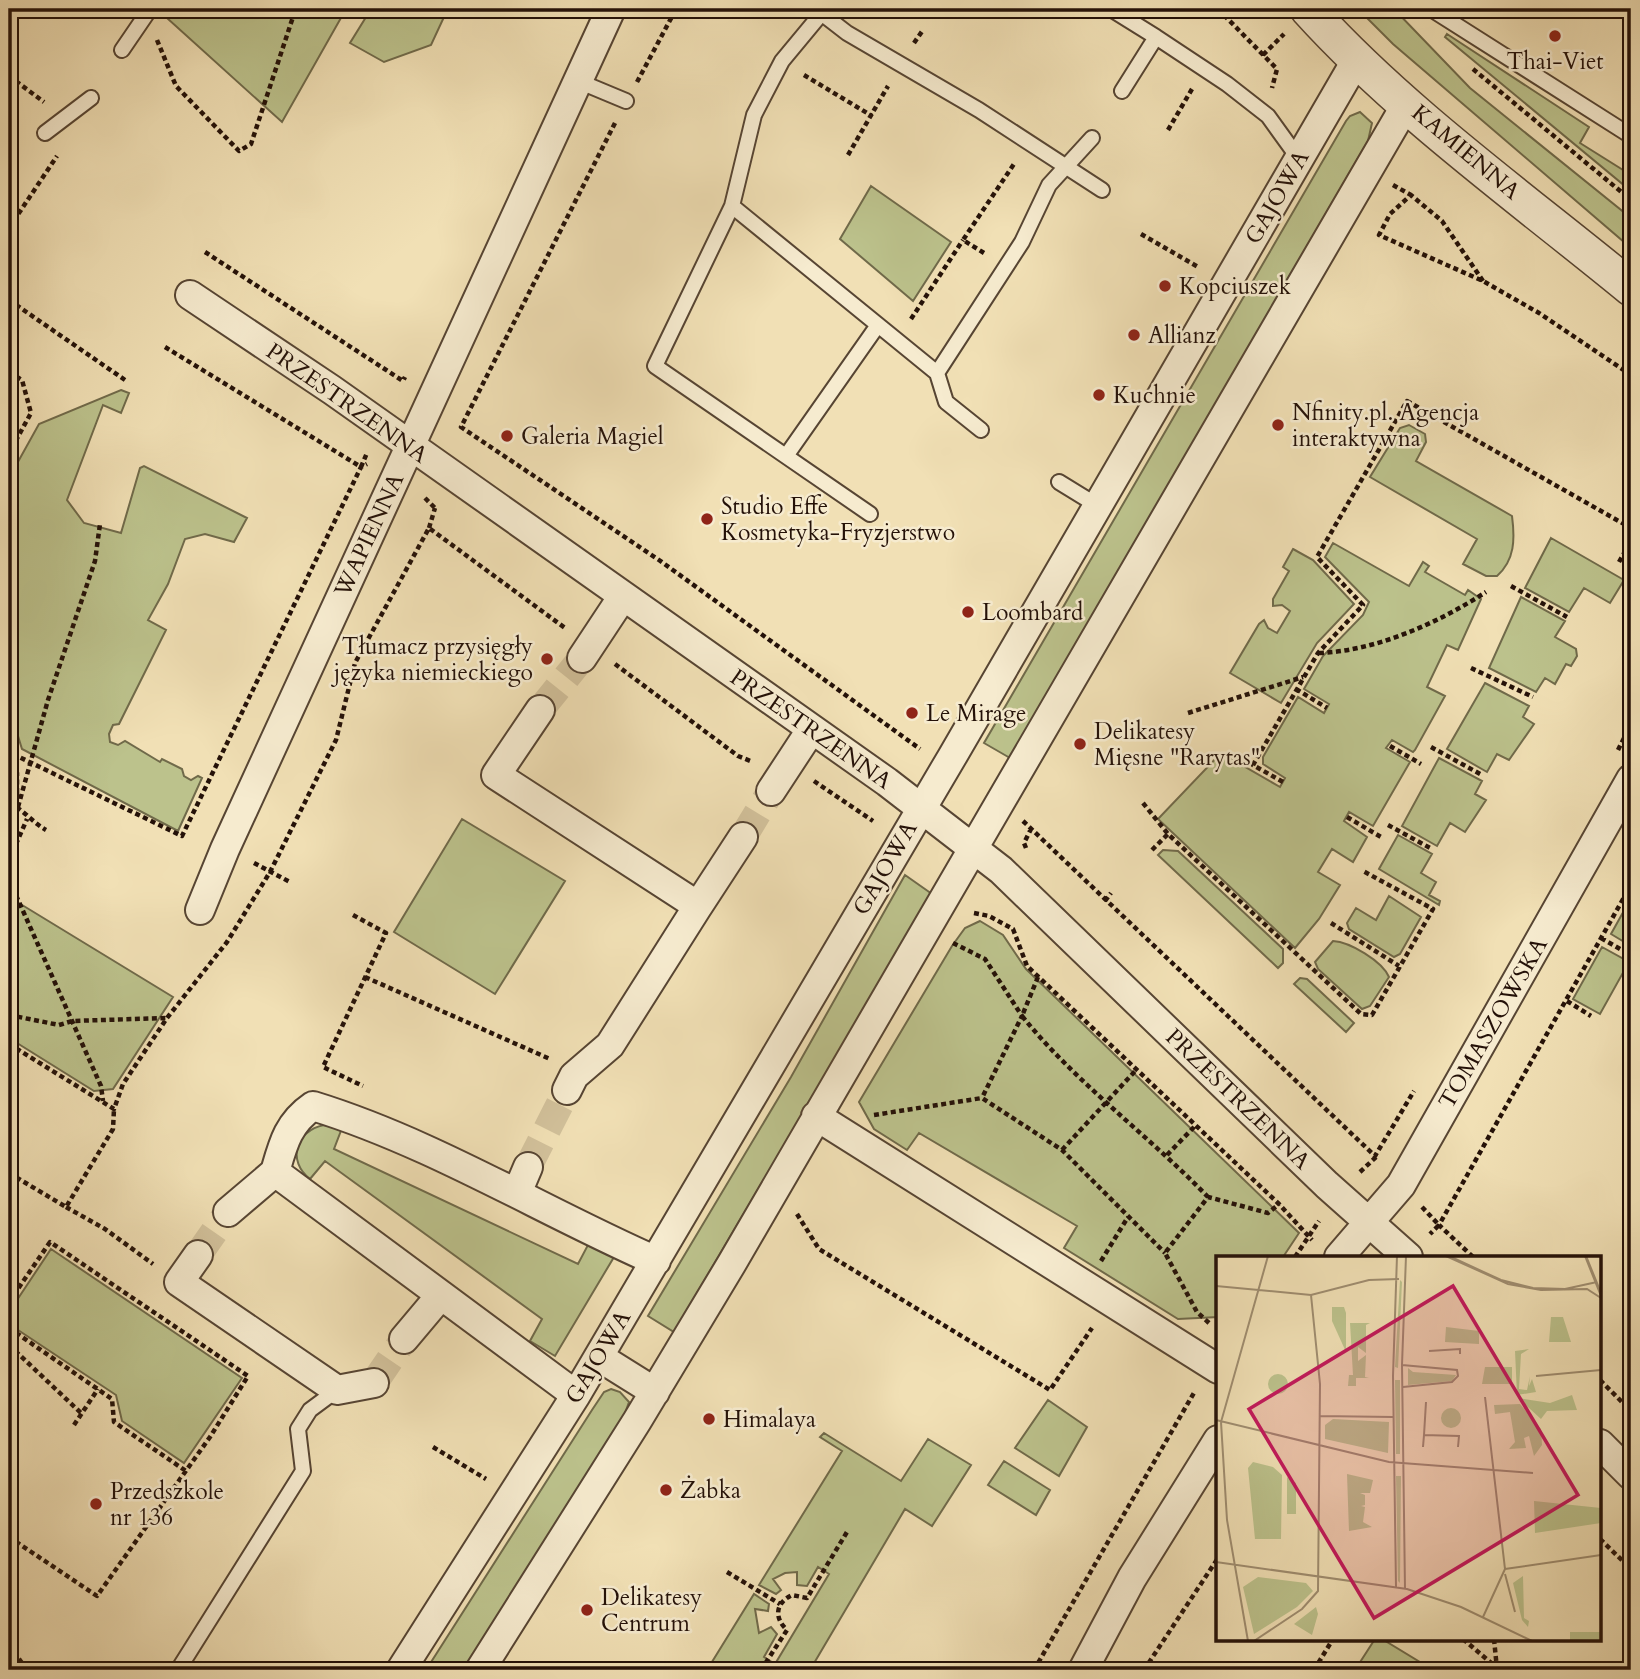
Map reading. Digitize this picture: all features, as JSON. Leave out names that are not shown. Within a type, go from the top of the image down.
[{"type":"street","name":"WAPIENNA","points":[[200,910],[225,849],[611,9]]},
{"type":"street","name":"KAMIENNA","points":[[1298,20],[1357,59],[1631,288]]},
{"type":"street","name":"GAJOWA","points":[[401,1670],[576,1395],[656,1261],[1357,59]]},
{"type":"street","points":[[480,1670],[828,1123],[974,849],[1407,103]]},
{"type":"street","name":"PRZESTRZENNA","points":[[190,295],[623,596],[921,808],[974,849],[1019,887],[1368,1223],[1407,1256]]},
{"type":"street","points":[[586,652],[623,596]]},
{"type":"street","points":[[540,710],[496,775],[698,906]]},
{"type":"street","points":[[777,782],[811,730]]},
{"type":"street","name":"TOMASZOWSKA","points":[[1340,1256],[1401,1185],[1631,779]]},
{"type":"street","points":[[567,1090],[574,1076],[610,1045],[743,837]]},
{"type":"street","points":[[228,1212],[275,1172],[286,1134],[300,1115],[313,1106],[343,1115],[517,1193],[656,1261]]},
{"type":"street","points":[[828,1123],[1216,1368]]},
{"type":"street","points":[[517,1193],[528,1167]]},
{"type":"street","points":[[275,1172],[576,1395]]},
{"type":"street","points":[[198,1255],[179,1282],[338,1390],[374,1383]]},
{"type":"street","points":[[404,1339],[441,1295]]},
{"type":"street","points":[[599,1357],[655,1392]]},
{"type":"street","points":[[1083,1670],[1132,1578],[1216,1443]]},
{"type":"street","points":[[1602,1446],[1631,1475]]},
{"type":"lane","points":[[1111,9],[1204,71],[1227,83],[1268,116],[1300,159]]},
{"type":"lane","points":[[1431,9],[1631,136]]},
{"type":"lane","points":[[122,51],[149,10]]},
{"type":"lane","points":[[870,514],[656,366],[732,206],[754,115],[782,61],[819,11],[1102,190]]},
{"type":"lane","points":[[1122,91],[1156,37]]},
{"type":"lane","points":[[578,81],[626,102]]},
{"type":"lane","points":[[45,133],[91,98]]},
{"type":"lane","points":[[937,373],[1006,267],[1049,185],[1091,138]]},
{"type":"lane","points":[[732,206],[937,373],[946,402],[981,430]]},
{"type":"lane","points":[[786,456],[877,325]]},
{"type":"lane","points":[[1059,482],[1098,506]]},
{"type":"lane","points":[[178,1670],[303,1471],[298,1429],[310,1410],[338,1390]]},
{"type":"path","points":[[269,9],[315,16],[330,9]]},
{"type":"path","points":[[676,9],[461,428],[659,560],[920,750],[927,738]]},
{"type":"path","points":[[1218,9],[1277,69],[1267,103],[1268,116]]},
{"type":"path","points":[[149,10],[153,32],[176,86],[239,151],[251,144],[295,14]]},
{"type":"path","points":[[1263,55],[1298,20]]},
{"type":"path","points":[[1466,63],[1631,200]]},
{"type":"path","points":[[848,155],[900,64]]},
{"type":"path","points":[[1168,130],[1204,71]]},
{"type":"path","points":[[803,75],[872,117]]},
{"type":"path","points":[[911,318],[1018,157],[1022,165]]},
{"type":"path","points":[[1483,281],[1442,221],[1411,195],[1390,214],[1380,235],[1483,281],[1539,313],[1631,375]]},
{"type":"path","points":[[1141,234],[1198,267]]},
{"type":"path","points":[[963,240],[1006,267]]},
{"type":"path","points":[[205,252],[403,381]]},
{"type":"path","points":[[1192,279],[1205,256]]},
{"type":"path","points":[[9,300],[125,380]]},
{"type":"path","points":[[900,310],[920,327]]},
{"type":"path","points":[[165,347],[361,467]]},
{"type":"path","points":[[13,754],[182,836],[408,369]]},
{"type":"path","points":[[9,372],[22,380],[31,413],[9,453]]},
{"type":"path","points":[[1283,782],[1253,765],[1318,653],[1363,605],[1317,557],[1407,401],[1631,528]]},
{"type":"path","points":[[18,807],[95,561],[100,524]]},
{"type":"path","points":[[66,1207],[113,1129],[114,1109],[123,1084],[167,1017],[227,942],[270,872],[336,740],[355,663],[429,528],[586,652],[777,782],[811,779],[873,821],[877,813]]},
{"type":"path","points":[[1619,562],[1631,541]]},
{"type":"path","points":[[1511,586],[1567,617]]},
{"type":"path","points":[[1318,653],[1341,652],[1385,640],[1433,621],[1486,592]]},
{"type":"path","points":[[1471,668],[1533,698]]},
{"type":"path","points":[[1188,713],[1304,677]]},
{"type":"path","points":[[1296,689],[1327,708]]},
{"type":"path","points":[[1615,756],[1631,724]]},
{"type":"path","points":[[9,738],[17,773],[18,807]]},
{"type":"path","points":[[1390,746],[1421,764]]},
{"type":"path","points":[[1432,747],[1482,775]]},
{"type":"path","points":[[9,803],[18,807],[27,820],[46,830]]},
{"type":"path","points":[[1143,803],[1168,834],[1361,1014],[1372,1015],[1433,909],[1363,871]]},
{"type":"path","points":[[1017,814],[1105,901],[1131,922],[1375,1156],[1415,1089]]},
{"type":"path","points":[[1347,817],[1381,837]]},
{"type":"path","points":[[9,860],[27,820]]},
{"type":"path","points":[[1388,825],[1432,849]]},
{"type":"path","points":[[1152,850],[1168,834]]},
{"type":"path","points":[[225,849],[290,882]]},
{"type":"path","points":[[13,853],[15,892],[101,1086],[103,1102]]},
{"type":"path","points":[[1472,1256],[1439,1224],[1631,885]]},
{"type":"path","points":[[1105,901],[1111,893]]},
{"type":"path","points":[[967,918],[974,913],[989,916],[1013,929],[1027,966],[1279,1204],[1308,1236],[1296,1256]]},
{"type":"path","points":[[353,915],[386,933],[323,1067],[372,1090]]},
{"type":"path","points":[[1331,923],[1399,966]]},
{"type":"path","points":[[953,932],[948,940],[985,959],[1022,1016],[1055,1056],[1167,1155],[1208,1197],[1268,1213],[1279,1204]]},
{"type":"path","points":[[1601,938],[1627,953]]},
{"type":"path","points":[[365,977],[548,1057]]},
{"type":"path","points":[[982,1098],[1038,977]]},
{"type":"path","points":[[1567,1001],[1591,1016]]},
{"type":"path","points":[[9,1015],[59,1025],[72,1021],[167,1017]]},
{"type":"path","points":[[9,1044],[114,1109]]},
{"type":"path","points":[[1062,1150],[1137,1069]]},
{"type":"path","points":[[828,1123],[850,1111],[862,1120],[878,1114],[982,1098],[1062,1150],[1165,1253],[1197,1312],[1216,1329]]},
{"type":"path","points":[[1167,1155],[1196,1125]]},
{"type":"path","points":[[9,1173],[105,1229],[179,1282]]},
{"type":"path","points":[[1165,1253],[1208,1197]]},
{"type":"path","points":[[792,1206],[819,1249],[1050,1390],[1098,1318]]},
{"type":"path","points":[[9,1302],[50,1242],[248,1377],[186,1471],[97,1596],[9,1537]]},
{"type":"path","points":[[9,1328],[112,1399],[114,1422],[186,1471]]},
{"type":"path","points":[[9,1345],[81,1413]]},
{"type":"path","points":[[1602,1382],[1631,1411]]},
{"type":"path","points":[[74,1425],[98,1389]]},
{"type":"path","points":[[1034,1670],[1193,1395]]},
{"type":"path","points":[[433,1447],[490,1482]]},
{"type":"path","points":[[761,1670],[787,1630],[780,1623],[777,1614],[780,1604],[792,1595],[807,1598],[847,1532]]},
{"type":"path","points":[[1602,1541],[1631,1569]]},
{"type":"path","points":[[1144,1670],[1216,1561]]},
{"type":"path","points":[[727,1572],[780,1604]]},
{"type":"path","points":[[1314,1670],[1332,1640]]},
{"type":"path","points":[[1464,1640],[1497,1669]]},
{"type":"path","points":[[1494,1640],[1497,1669]]},
{"type":"path","points":[[9,1645],[27,1670]]},
{"type":"green space","points":[[157,9],[346,9],[282,122]]},
{"type":"green space","points":[[371,9],[425,9],[444,17],[431,45],[384,62],[350,43]]},
{"type":"green space","points":[[1358,9],[1394,9],[1470,88],[1631,218],[1631,248],[1393,44]]},
{"type":"green space","points":[[1447,34],[1589,127],[1580,143],[1631,175],[1631,191],[1445,37]]},
{"type":"green space","points":[[1360,112],[1372,123],[1368,141],[1010,758],[984,743],[1346,121]]},
{"type":"green space","points":[[871,186],[951,242],[913,301],[840,239]]},
{"type":"green space","points":[[121,390],[129,393],[121,413],[103,405],[67,500],[84,523],[121,533],[140,468],[144,466],[247,518],[234,542],[205,534],[185,539],[168,584],[148,620],[166,630],[119,724],[113,725],[109,734],[110,742],[118,745],[125,741],[160,762],[162,759],[182,769],[184,776],[191,780],[198,776],[202,778],[178,831],[22,749],[9,707],[9,478],[39,424]]},
{"type":"green space","points":[[1409,425],[1425,434],[1426,442],[1416,461],[1512,516],[1512,549],[1507,563],[1497,576],[1486,576],[1463,564],[1477,539],[1370,477],[1400,428]]},
{"type":"green space","points":[[1551,538],[1624,580],[1610,603],[1584,588],[1569,612],[1525,588]]},
{"type":"green space","points":[[1333,543],[1409,586],[1423,562],[1429,566],[1425,572],[1465,595],[1468,590],[1481,599],[1458,650],[1447,645],[1427,687],[1445,696],[1415,750],[1413,752],[1392,740],[1386,748],[1410,762],[1373,826],[1349,812],[1344,821],[1367,837],[1353,862],[1332,849],[1318,872],[1340,885],[1319,919],[1295,948],[1158,819],[1221,753],[1280,787],[1285,778],[1263,764],[1263,757],[1298,697],[1324,713],[1329,704],[1304,689],[1323,656],[1363,615],[1369,602],[1325,557]]},
{"type":"green space","points":[[1293,549],[1313,560],[1354,604],[1317,643],[1281,703],[1230,673],[1259,624],[1264,620],[1268,628],[1277,633],[1290,611],[1282,605],[1273,606],[1273,599],[1289,571],[1283,567]]},
{"type":"green space","points":[[1521,597],[1565,621],[1555,637],[1576,649],[1577,656],[1571,666],[1566,664],[1555,684],[1545,678],[1536,692],[1489,668]]},
{"type":"green space","points":[[1485,683],[1529,706],[1523,717],[1534,724],[1509,760],[1497,754],[1487,772],[1447,749]]},
{"type":"green space","points":[[1439,758],[1482,781],[1475,794],[1486,800],[1465,832],[1450,823],[1437,846],[1402,826]]},
{"type":"green space","points":[[462,819],[565,881],[495,994],[394,932]]},
{"type":"green space","points":[[1398,835],[1432,854],[1421,873],[1436,882],[1429,895],[1440,901],[1439,905],[1379,869]]},
{"type":"green space","points":[[1163,850],[1178,851],[1283,949],[1283,963],[1278,968],[1158,855]]},
{"type":"green space","points":[[905,875],[932,894],[674,1332],[648,1316],[791,1077]]},
{"type":"green space","points":[[1389,896],[1421,917],[1400,954],[1394,957],[1349,929],[1347,923],[1356,908],[1376,920]]},
{"type":"green space","points":[[9,897],[173,997],[113,1089],[94,1091],[9,1038]]},
{"type":"green space","points":[[1631,898],[1631,946],[1611,934]]},
{"type":"green space","points":[[980,921],[1003,935],[1026,969],[1299,1233],[1284,1256],[1216,1256],[1216,1317],[1178,1319],[1064,1248],[1077,1226],[919,1133],[907,1150],[874,1129],[859,1102],[965,928]]},
{"type":"green space","points":[[1333,941],[1365,953],[1380,965],[1389,977],[1370,1006],[1362,1009],[1318,969],[1315,962]]},
{"type":"green space","points":[[1602,947],[1629,962],[1600,1014],[1573,999]]},
{"type":"green space","points":[[1300,978],[1307,979],[1354,1023],[1346,1032],[1294,984]]},
{"type":"green space","points":[[324,1125],[342,1128],[334,1149],[578,1264],[589,1243],[614,1257],[555,1356],[530,1341],[542,1319],[325,1161],[310,1179],[303,1172],[297,1156],[301,1140],[306,1133]]},
{"type":"green space","points":[[51,1249],[242,1378],[184,1463],[122,1421],[116,1395],[9,1324],[9,1312]]},
{"type":"green space","points":[[611,1389],[620,1392],[629,1402],[624,1416],[465,1670],[426,1670],[592,1410],[604,1392]]},
{"type":"green space","points":[[1048,1400],[1087,1427],[1059,1476],[1015,1448]]},
{"type":"green space","points":[[824,1433],[901,1481],[928,1439],[971,1465],[932,1526],[905,1509],[810,1670],[707,1670],[754,1594],[769,1604],[768,1611],[755,1609],[759,1633],[771,1627],[777,1634],[764,1657],[775,1664],[829,1574],[818,1567],[807,1586],[797,1585],[797,1572],[785,1573],[773,1579],[781,1590],[776,1594],[759,1585],[842,1451],[820,1437]]},
{"type":"green space","points":[[1004,1461],[1050,1490],[1036,1515],[988,1485]]},
{"type":"green space","points":[[1374,1640],[1384,1640],[1433,1670],[1355,1670]]},
{"type":"tunnel","points":[[540,710],[582,658]]},
{"type":"tunnel","points":[[743,837],[771,791]]},
{"type":"tunnel","points":[[528,1167],[567,1090]]},
{"type":"tunnel","points":[[198,1255],[228,1212]]},
{"type":"tunnel","points":[[374,1383],[404,1339]]},
{"type":"place","name":"Thai-Viet","points":[[1555,36]]},
{"type":"place","name":"Kopciuszek","points":[[1165,286]]},
{"type":"place","name":"Allianz","points":[[1134,335]]},
{"type":"place","name":"Kuchnie","points":[[1099,395]]},
{"type":"place","name":"Nfinity.pl. Agencja interaktywna","points":[[1278,425]]},
{"type":"place","name":"Galeria Magiel","points":[[507,436]]},
{"type":"place","name":"Studio Effe Kosmetyka-Fryzjerstwo","points":[[707,519]]},
{"type":"place","name":"Loombard","points":[[968,612]]},
{"type":"place","name":"Tłumacz przysięgły języka niemieckiego","points":[[547,659]]},
{"type":"place","name":"Le Mirage","points":[[912,713]]},
{"type":"place","name":"Delikatesy Mięsne \"Rarytas\"","points":[[1080,744]]},
{"type":"place","name":"Himalaya","points":[[709,1419]]},
{"type":"place","name":"Żabka","points":[[666,1490]]},
{"type":"place","name":"Przedszkole nr 136","points":[[96,1504]]},
{"type":"place","name":"Delikatesy Centrum","points":[[587,1610]]}]
